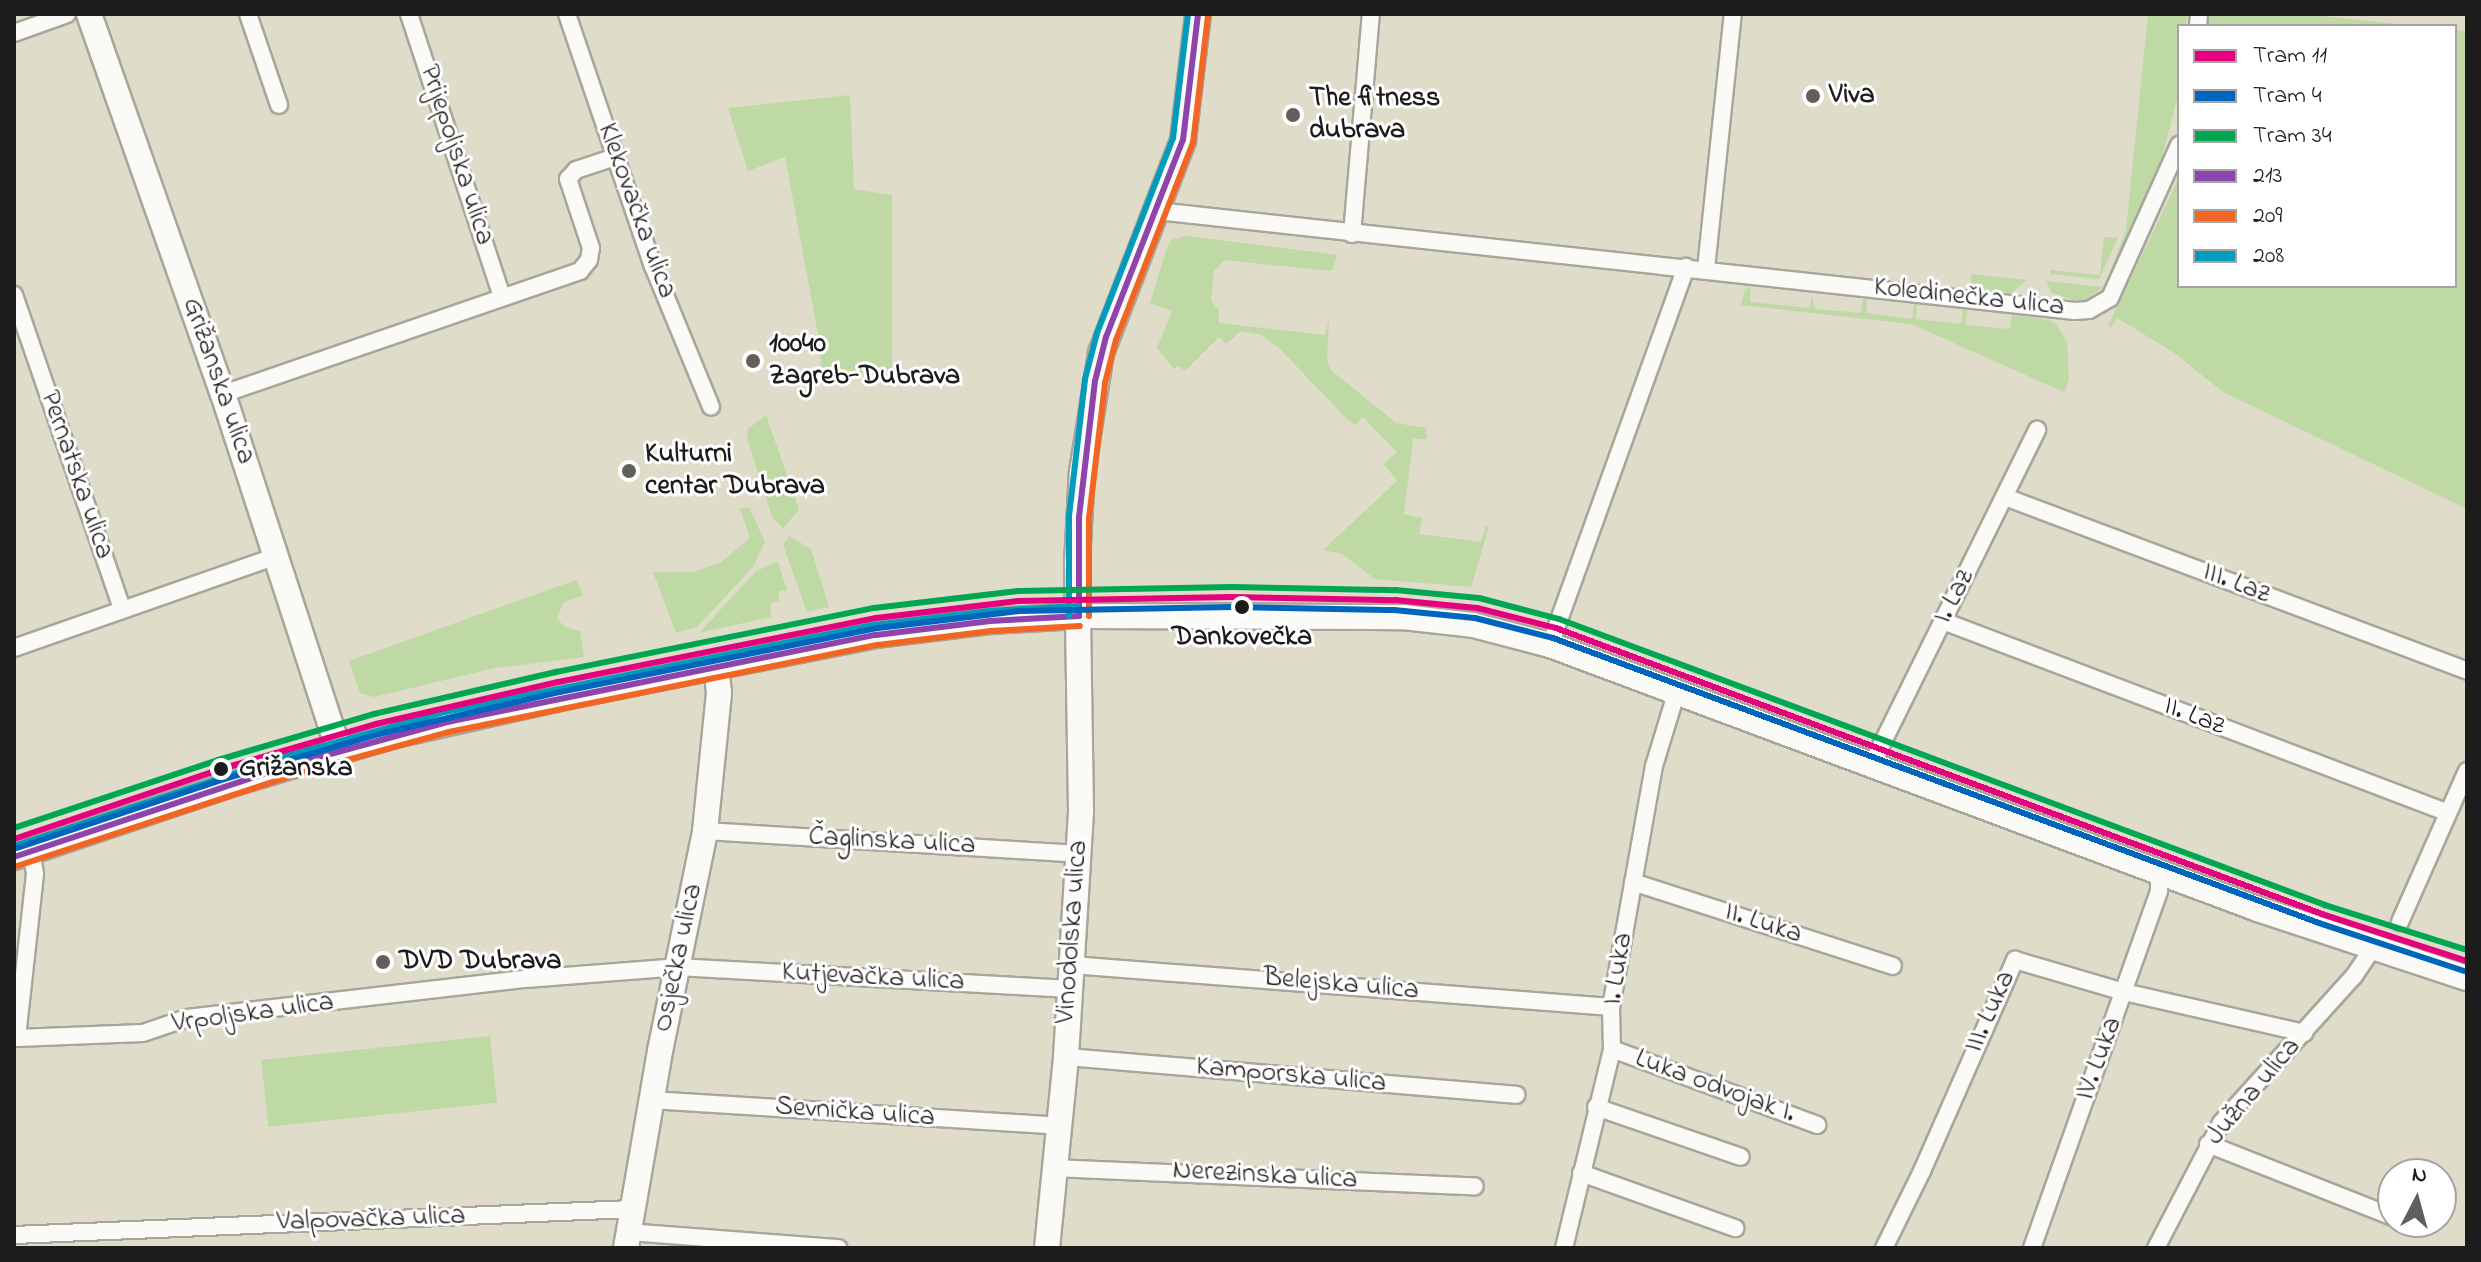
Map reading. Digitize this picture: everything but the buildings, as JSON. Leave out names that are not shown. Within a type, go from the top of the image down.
[{"type":"main road","name":"Grižanska ulica","points":[[89,14],[223,394],[339,751]]},
{"type":"main road","name":"Vinodolska ulica","points":[[1047,1248],[1066,1057],[1079,854],[1082,740],[1080,502],[1095,381],[1117,308],[1183,140],[1198,14]]},
{"type":"main road","points":[[22,854],[339,751],[447,722],[716,666],[912,630],[1079,616],[1403,617],[1473,625],[1550,645],[2153,870],[2467,978]]},
{"type":"main road","name":"Osječka ulica","points":[[629,1230],[651,1100],[705,831],[719,693],[716,666]]},
{"type":"street","points":[[14,33],[67,14]]},
{"type":"street","points":[[248,14],[279,105]]},
{"type":"street","name":"Prijepoljska ulica","points":[[409,14],[502,297]]},
{"type":"street","name":"Klekovačka ulica","points":[[567,14],[653,266],[711,407]]},
{"type":"street","points":[[1352,234],[1371,14]]},
{"type":"street","points":[[1706,269],[1733,14]]},
{"type":"street","name":"Koledinečka ulica","points":[[1157,211],[2089,310],[2110,298],[2177,150]]},
{"type":"street","points":[[223,394],[586,267],[591,248],[568,179],[576,170],[615,157]]},
{"type":"street","points":[[1550,645],[1686,267]]},
{"type":"street","name":"Pernatska ulica","points":[[14,295],[122,609]]},
{"type":"street","name":"I. Laz","points":[[1872,764],[2037,430]]},
{"type":"street","name":"III. Laz","points":[[2005,497],[2467,671]]},
{"type":"street","points":[[14,648],[276,556]]},
{"type":"street","name":"II. Laz","points":[[1943,621],[2446,812]]},
{"type":"street","name":"I. Luka","points":[[1564,1248],[1612,1049],[1611,1007],[1658,746],[1677,691]]},
{"type":"street","points":[[2400,922],[2446,812],[2467,771]]},
{"type":"street","name":"Čaglinska ulica","points":[[705,831],[1079,854]]},
{"type":"street","name":"Vrpoljska ulica","points":[[22,854],[35,876],[17,1038],[143,1033],[187,1018],[526,979],[677,967]]},
{"type":"street","name":"IV. Luka","points":[[2032,1248],[2159,891],[2159,881],[2153,870]]},
{"type":"street","name":"II. Luka","points":[[1633,882],[1893,966]]},
{"type":"street","name":"Južna ulica","points":[[2156,1248],[2208,1144],[2246,1093],[2304,1033],[2373,948]]},
{"type":"street","name":"III. Luka","points":[[1884,1248],[1922,1171],[2010,963],[2028,961],[2124,992],[2304,1033]]},
{"type":"street","name":"Kutjevačka ulica","points":[[677,967],[1071,977]]},
{"type":"street","name":"Belejska ulica","points":[[1071,977],[1611,1007]]},
{"type":"street","name":"Luka odvojak I.","points":[[1612,1049],[1817,1125]]},
{"type":"street","name":"Kamporska ulica","points":[[1066,1057],[1516,1095]]},
{"type":"street","name":"Sevnička ulica","points":[[651,1100],[1059,1126]]},
{"type":"street","points":[[1596,1107],[1741,1157]]},
{"type":"street","points":[[2208,1144],[2377,1211]]},
{"type":"street","name":"Nerezinska ulica","points":[[1055,1168],[1475,1186]]},
{"type":"street","points":[[1581,1173],[1735,1228]]},
{"type":"street","name":"Valpovačka ulica","points":[[14,1235],[629,1230],[838,1248]]},
{"type":"green space","points":[[2148,14],[2188,14],[2186,24],[2177,24],[2177,100],[2159,169],[2106,282],[2126,230]]},
{"type":"green space","points":[[2209,14],[2301,14],[2399,24],[2208,24]]},
{"type":"green space","points":[[2457,30],[2467,31],[2467,509],[2223,392],[2173,352],[2117,318],[2111,328],[2108,326],[2177,182],[2177,288],[2457,288]]},
{"type":"green space","points":[[850,95],[854,189],[892,195],[892,370],[822,377],[818,334],[785,157],[748,171],[728,108]]},
{"type":"green space","points":[[1186,236],[1337,255],[1332,271],[1224,260],[1214,271],[1211,301],[1219,310],[1219,323],[1325,335],[1329,320],[1327,360],[1331,370],[1396,423],[1426,428],[1427,439],[1413,439],[1404,514],[1422,518],[1419,534],[1481,542],[1486,526],[1489,527],[1471,587],[1375,579],[1342,554],[1323,550],[1397,481],[1384,464],[1397,452],[1363,417],[1356,425],[1348,420],[1280,349],[1261,335],[1241,331],[1226,344],[1219,337],[1185,371],[1179,366],[1174,369],[1157,348],[1172,311],[1150,303],[1171,240]]},
{"type":"green space","points":[[2104,237],[2118,238],[2099,279],[2050,274],[2050,270],[2100,275]]},
{"type":"green space","points":[[1971,274],[2027,280],[2011,293],[1978,290],[1971,284]]},
{"type":"green space","points":[[2046,281],[2103,287],[2084,300],[2072,300],[2052,293]]},
{"type":"green space","points":[[1751,286],[1750,302],[1810,308],[1812,294],[1815,309],[1861,313],[1863,299],[1867,299],[1866,313],[1912,319],[1914,304],[1917,304],[1916,319],[1961,324],[1963,310],[1967,310],[1966,325],[2010,329],[2012,315],[2049,320],[2056,324],[2067,342],[2069,380],[2064,392],[1911,324],[1741,305],[1745,290]]},
{"type":"green space","points":[[766,415],[799,510],[783,528],[772,517],[747,438],[748,429]]},
{"type":"green space","points":[[749,507],[765,542],[753,567],[697,627],[676,633],[653,572],[693,572],[721,562],[750,538],[740,509]]},
{"type":"green space","points":[[789,536],[811,549],[829,607],[807,612],[783,545]]},
{"type":"green space","points":[[778,562],[787,591],[779,591],[779,601],[770,603],[771,617],[699,633],[756,571]]},
{"type":"green space","points":[[576,580],[583,595],[563,603],[557,619],[565,627],[580,631],[584,657],[495,668],[374,697],[360,693],[349,661]]},
{"type":"green space","points":[[490,1036],[497,1103],[268,1127],[261,1060]]},
{"type":"tram line","name":"34","points":[[14,828],[218,760],[374,714],[556,672],[874,608],[1018,591],[1232,587],[1395,590],[1479,598],[1559,619],[2325,905],[2467,950]]},
{"type":"tram line","name":"11","points":[[14,839],[221,769],[376,724],[558,682],[876,618],[1018,601],[1232,597],[1395,600],[1477,608],[1556,628],[2322,914],[2467,961]]},
{"type":"tram line","name":"4","points":[[17,848],[224,779],[379,734],[560,692],[878,628],[1019,611],[1232,607],[1394,610],[1475,618],[1553,638],[2319,923],[2464,971]]},
{"type":"transit line","name":"208","points":[[1069,616],[1069,516],[1085,379],[1097,333],[1173,138],[1188,14]]},
{"type":"transit line","name":"213","points":[[1079,616],[1079,517],[1095,381],[1106,337],[1183,140],[1198,14]]},
{"type":"transit line","name":"209","points":[[1089,616],[1089,518],[1105,383],[1116,340],[1193,143],[1208,15]]},
{"type":"transit line","name":"208","points":[[14,846],[287,756],[445,712],[874,625],[989,611],[1078,606]]},
{"type":"transit line","name":"213","points":[[14,857],[290,765],[447,722],[876,635],[990,621],[1079,616]]},
{"type":"transit line","name":"209","points":[[17,866],[293,775],[449,732],[878,645],[991,631],[1080,626]]},
{"type":"place","name":"Viva","points":[[1813,96]]},
{"type":"place","name":"The fitness dubrava","points":[[1293,115]]},
{"type":"place","name":"10040 Zagreb-Dubrava","points":[[753,361]]},
{"type":"place","name":"Kulturni centar Dubrava","points":[[629,471]]},
{"type":"place","name":"Dankovečka","points":[[1242,607]]},
{"type":"place","name":"Grižanska","points":[[221,769]]},
{"type":"place","name":"DVD Dubrava","points":[[383,962]]}]
